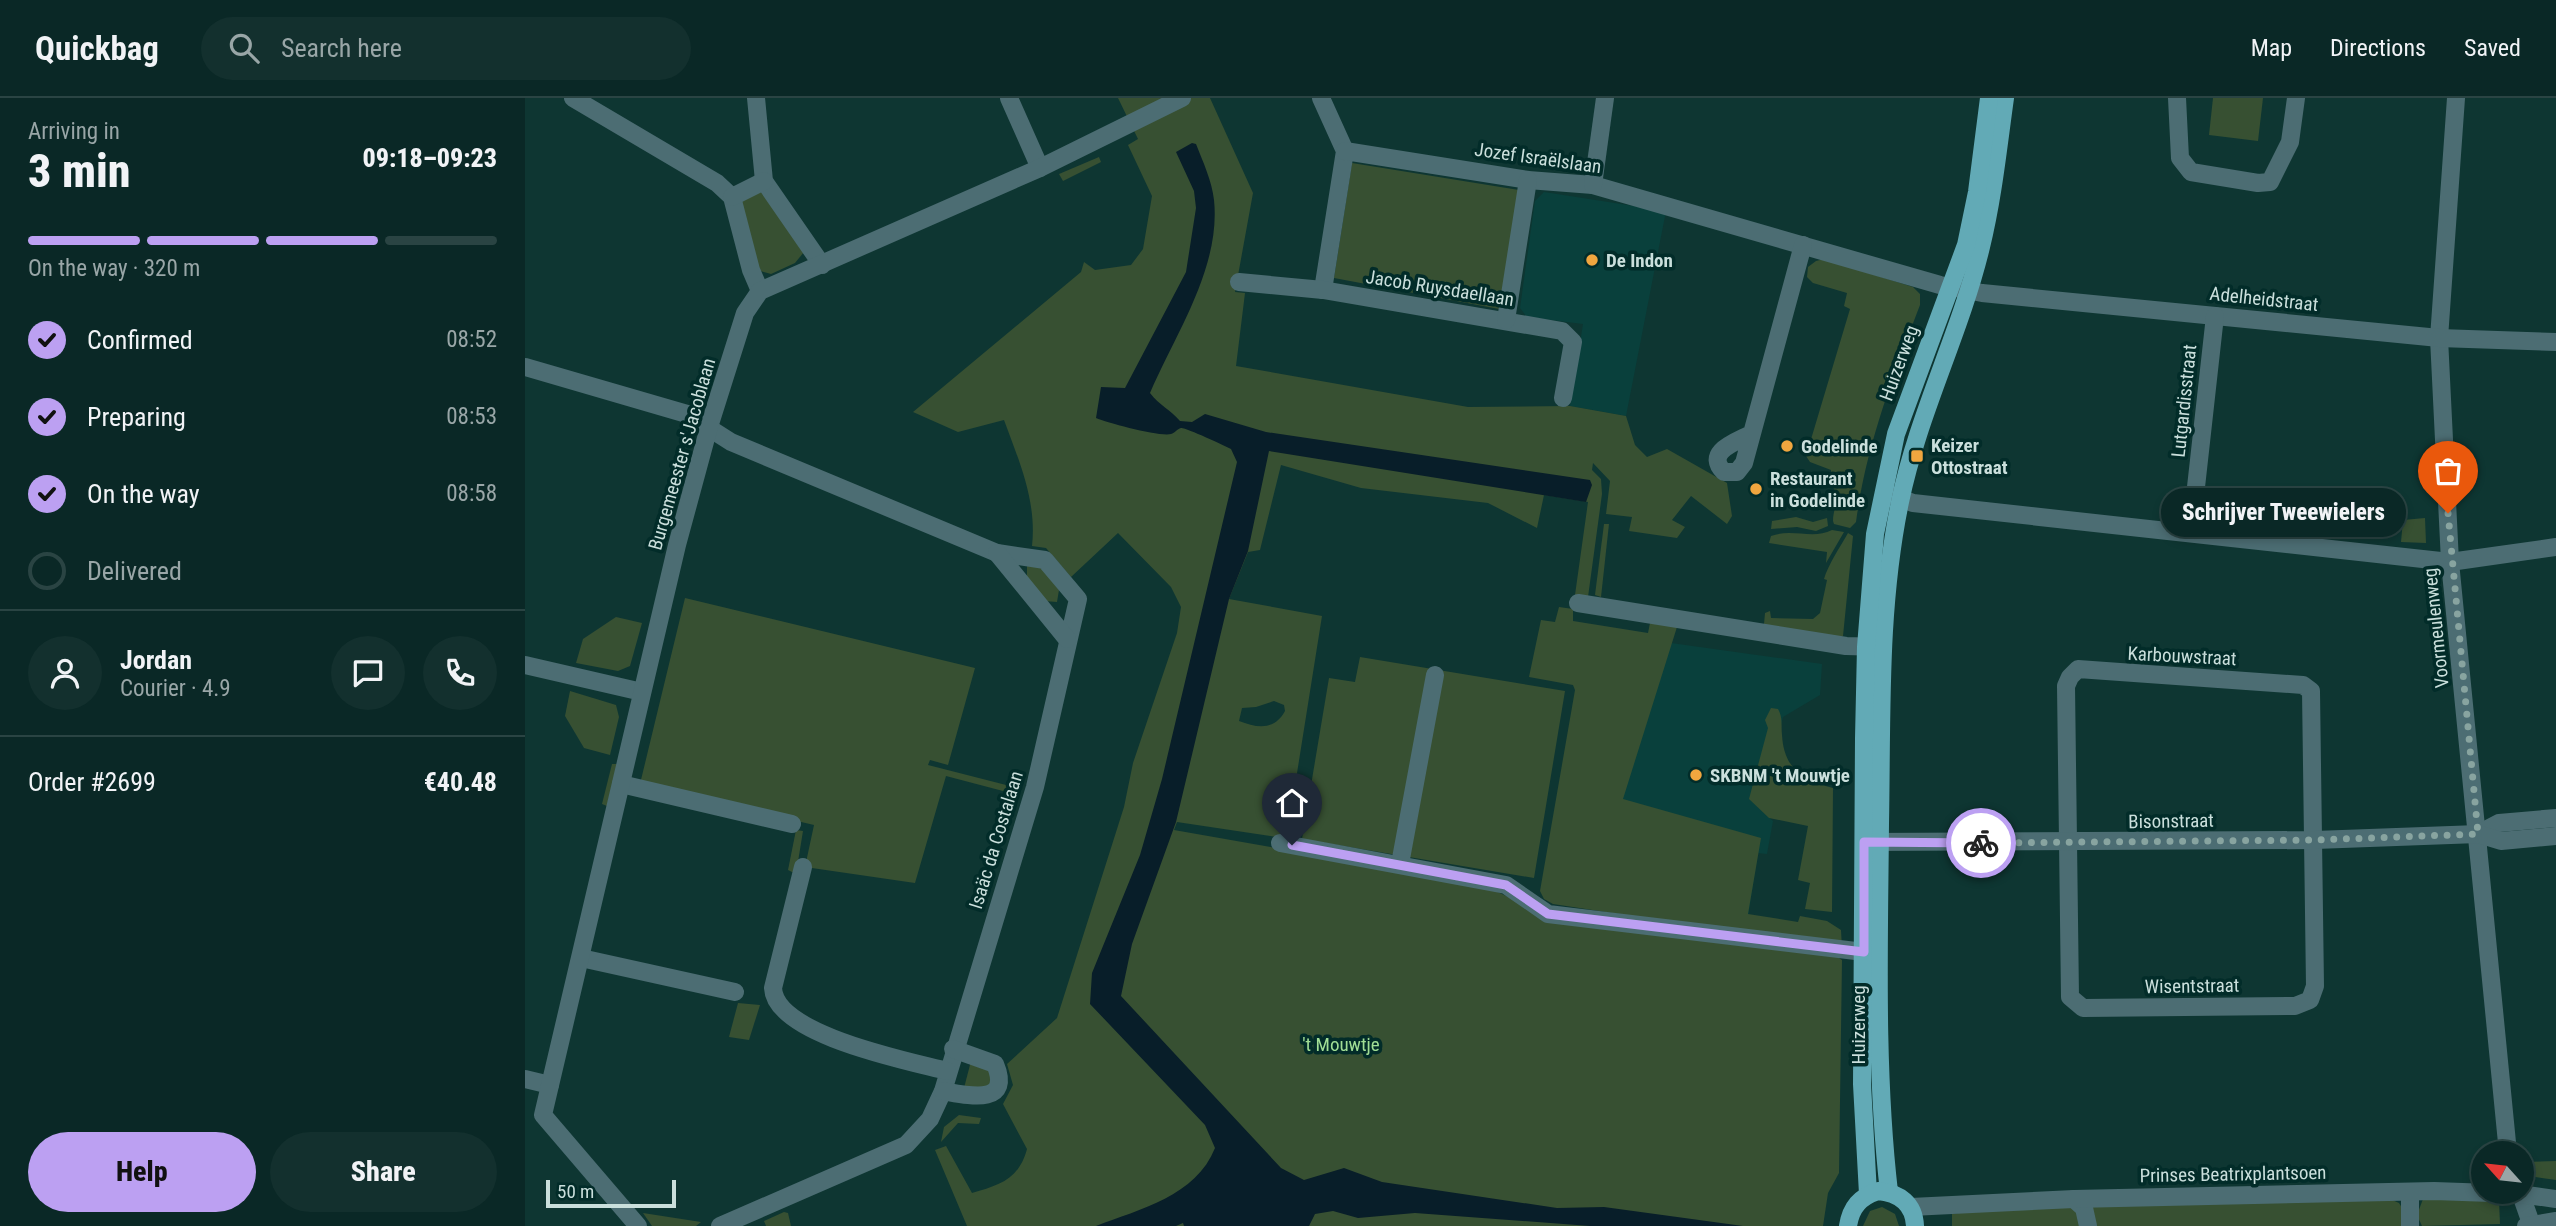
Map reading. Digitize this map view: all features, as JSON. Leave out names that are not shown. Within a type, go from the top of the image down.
[{"type":"main road","name":"Huizerweg","points":[[1873,647],[1900,500],[1959,289],[1977,192],[1989,98]]},
{"type":"main road","name":"Huizerweg","points":[[1889,1192],[1879,1084],[1872,843],[1875,534],[1884,484],[1913,383],[1981,248],[1992,193],[2005,98]]},
{"type":"main road","name":"Huizerweg","points":[[1868,1194],[1862,1084],[1864,952],[1872,843]]},
{"type":"main road","points":[[1848,1226],[1850,1213],[1857,1202],[1868,1194],[1889,1192],[1902,1198],[1911,1207],[1915,1226]]},
{"type":"street","points":[[573,98],[717,183],[732,197],[751,270],[760,291],[1041,168],[1182,98]]},
{"type":"street","points":[[756,98],[764,181],[822,265]]},
{"type":"street","points":[[1009,98],[1041,168]]},
{"type":"street","points":[[1321,98],[1345,151],[1323,290]]},
{"type":"street","points":[[1593,185],[1605,98]]},
{"type":"street","points":[[2177,98],[2180,158],[2190,172],[2258,183],[2270,182],[2280,163],[2292,135],[2296,98]]},
{"type":"street","name":"Voormeulenweg","points":[[2456,98],[2439,338],[2450,562],[2507,1141]]},
{"type":"street","name":"Jozef Israëlslaan","points":[[1345,151],[1528,180],[1593,185],[1959,289]]},
{"type":"street","points":[[1506,320],[1528,180]]},
{"type":"street","points":[[732,197],[764,181]]},
{"type":"street","points":[[1751,434],[1804,245]]},
{"type":"street","name":"Jacob Ruysdaellaan","points":[[1239,282],[1323,290],[1562,331],[1573,342],[1563,398]]},
{"type":"street","name":"Adelheidstraat","points":[[1959,289],[2439,338],[2556,342]]},
{"type":"street","name":"Burgemeester s'Jacoblaan","points":[[534,1113],[550,1085],[642,692],[709,427],[745,313],[760,291]]},
{"type":"street","name":"Lutgardisstraat","points":[[2191,532],[2215,316]]},
{"type":"street","name":"Isaäc da Costalaan","points":[[525,367],[687,414],[731,442],[997,552],[1045,560],[1078,599],[1035,787],[953,1049],[943,1091],[930,1119],[906,1145],[720,1226]]},
{"type":"street","points":[[1884,484],[1888,495],[1900,500],[2450,562],[2556,547]]},
{"type":"street","name":"Isaäc da Costalaan","points":[[997,552],[1067,639]]},
{"type":"street","points":[[1578,603],[1846,646],[1873,647]]},
{"type":"street","points":[[525,665],[642,692]]},
{"type":"street","name":"Karbouwstraat","points":[[2069,843],[2066,686],[2078,669],[2303,685],[2311,691],[2315,840]]},
{"type":"street","points":[[1400,864],[1435,675]]},
{"type":"street","points":[[621,784],[792,824]]},
{"type":"street","points":[[2478,834],[2499,823],[2556,818]]},
{"type":"street","points":[[2478,834],[2501,841],[2556,836]]},
{"type":"street","name":"Bisonstraat","points":[[1872,843],[2315,840],[2478,834]]},
{"type":"street","name":"Wisentstraat","points":[[2069,843],[2070,997],[2083,1008],[2242,1007],[2295,1006],[2310,1000],[2315,986],[2315,840]]},
{"type":"street","points":[[1280,843],[1506,885],[1548,914],[1864,952]]},
{"type":"street","points":[[803,867],[773,988],[773,998],[780,1008],[841,1042],[947,1071]]},
{"type":"street","points":[[581,958],[735,992]]},
{"type":"street","points":[[943,1091],[975,1097],[987,1096],[997,1088],[1000,1076],[995,1064],[953,1049]]},
{"type":"street","points":[[525,1079],[550,1085]]},
{"type":"street","points":[[534,1113],[638,1226]]},
{"type":"street","points":[[2410,1192],[2410,1226]]},
{"type":"street","name":"Prinses Beatrixplantsoen","points":[[1911,1207],[2074,1199],[2471,1193]]},
{"type":"street","name":"Prinses Beatrixplantsoen","points":[[2534,1195],[2556,1199]]},
{"type":"street","points":[[2074,1199],[2084,1208],[2088,1226]]},
{"type":"street","points":[[2524,1204],[2532,1226]]},
{"type":"street","points":[[2526,1226],[2556,1220]]},
{"type":"shaded area","points":[[1192,143],[1196,144],[1213,193],[1214,225],[1211,250],[1194,299],[1150,393],[1180,421],[1192,422],[1205,414],[1266,432],[1590,480],[1592,485],[1586,502],[1269,451],[1248,551],[1229,599],[1176,822],[1132,944],[1121,996],[1281,1168],[1304,1180],[1344,1168],[1382,1182],[1557,1208],[1604,1207],[1743,1226],[1590,1226],[1415,1213],[1358,1218],[1333,1211],[1315,1214],[1309,1226],[1184,1226],[1183,1223],[1176,1226],[1096,1226],[1148,1207],[1181,1189],[1195,1178],[1215,1148],[1205,1125],[1090,1004],[1092,973],[1140,855],[1162,779],[1237,462],[1231,449],[1184,428],[1171,434],[1156,433],[1096,418],[1101,387],[1125,388],[1186,272],[1196,208],[1194,191],[1176,152]]},
{"type":"shaded area","name":"De Indon","points":[[1544,192],[1666,211],[1626,416],[1570,406],[1583,324],[1527,317],[1520,308],[1535,201]]},
{"type":"shaded area","name":"SKBNM 't Mouwtje","points":[[1664,642],[1822,664],[1820,695],[1783,717],[1759,808],[1773,821],[1767,854],[1758,853],[1748,917],[1592,887]]},
{"type":"green space","name":"'t Mouwtje","points":[[1118,98],[1210,98],[1253,193],[1235,292],[1245,293],[1236,366],[1468,407],[1570,406],[1626,416],[1635,445],[1647,457],[1667,449],[1727,483],[1732,516],[1727,524],[1691,496],[1672,520],[1685,527],[1677,538],[1629,531],[1632,517],[1606,514],[1610,481],[1593,463],[1592,470],[1601,479],[1602,494],[1588,597],[1575,595],[1588,502],[1544,495],[1537,528],[1488,503],[1361,488],[1281,465],[1260,550],[1248,552],[1229,599],[1322,616],[1287,836],[1283,838],[1177,822],[1174,830],[1481,884],[1531,908],[1833,954],[1842,960],[1839,1173],[1828,1193],[1823,1226],[967,1226],[935,1150],[946,1146],[972,1193],[1007,1179],[1023,1159],[1027,1149],[1003,1104],[1013,1085],[1007,1064],[1057,1018],[1124,807],[1133,763],[1177,633],[1181,607],[1171,587],[1118,533],[1071,577],[1046,548],[1032,546],[1029,497],[1004,420],[958,432],[913,412],[1081,272],[1084,262],[1095,270],[1131,265],[1143,249],[1152,196],[1128,145],[1138,139]],"holes":[[[1274,701],[1284,705],[1285,711],[1281,717],[1270,725],[1259,726],[1239,721],[1242,708]]]},
{"type":"green space","points":[[2213,98],[2263,98],[2258,141],[2209,135]]},
{"type":"green space","points":[[1099,157],[1101,162],[1063,181],[1059,174]]},
{"type":"green space","points":[[1352,163],[1519,190],[1499,309],[1334,278]]},
{"type":"green space","points":[[763,188],[804,252],[795,263],[771,274],[757,270],[738,204]]},
{"type":"green space","points":[[1824,259],[1913,287],[1920,294],[1920,305],[1866,466],[1856,522],[1850,528],[1834,524],[1833,521],[1837,498],[1831,485],[1831,470],[1810,462],[1806,456],[1850,309],[1844,306],[1847,293],[1813,283],[1807,277],[1808,267]]},
{"type":"green space","points":[[1796,517],[1813,522],[1827,518],[1828,526],[1816,531],[1797,527],[1771,529],[1772,521]]},
{"type":"green space","points":[[2425,518],[2426,543],[2401,542],[2403,520]]},
{"type":"green space","points":[[1604,524],[1609,524],[1601,597],[1595,595]]},
{"type":"green space","points":[[1832,530],[1844,532],[1826,563],[1827,552],[1769,543],[1771,536],[1779,534],[1817,534]]},
{"type":"green space","points":[[1848,533],[1853,536],[1843,636],[1774,629],[1764,624],[1765,613],[1770,611],[1771,618],[1813,619],[1820,613],[1827,580],[1824,579]]},
{"type":"green space","points":[[1027,563],[1039,564],[1059,590],[1057,602],[1044,601],[1027,577]]},
{"type":"green space","points":[[685,598],[975,668],[948,765],[930,760],[928,765],[1010,786],[1007,795],[1003,791],[946,776],[915,883],[805,867],[814,825],[640,784]]},
{"type":"green space","points":[[1559,607],[1573,609],[1573,621],[1648,633],[1650,623],[1677,627],[1623,799],[1761,838],[1748,914],[1798,922],[1800,916],[1827,921],[1841,930],[1842,948],[1553,904],[1544,899],[1540,891],[1575,690],[1573,685],[1529,677],[1541,620],[1555,622]]},
{"type":"green space","points":[[616,617],[642,623],[630,666],[618,671],[576,663],[583,639]]},
{"type":"green space","points":[[1360,657],[1565,691],[1534,878],[1302,839],[1329,678],[1355,682]]},
{"type":"green space","points":[[570,691],[616,705],[619,717],[610,755],[584,748],[565,716]]},
{"type":"green space","points":[[1771,708],[1780,712],[1784,747],[1791,765],[1813,782],[1833,788],[1832,912],[1805,909],[1810,883],[1798,880],[1808,826],[1769,818],[1749,799],[1768,728],[1765,720]]},
{"type":"green space","points":[[612,764],[617,764],[607,806],[602,804]]},
{"type":"green space","points":[[796,830],[803,831],[796,874],[788,870]]},
{"type":"green space","points":[[738,1003],[760,1005],[749,1040],[729,1037]]},
{"type":"green space","points":[[971,1061],[988,1066],[994,1078],[985,1091],[964,1088]]},
{"type":"green space","points":[[959,1115],[981,1118],[979,1124],[958,1123],[941,1142],[944,1127]]},
{"type":"green space","points":[[2556,1161],[2556,1180],[2534,1177],[2534,1162]]},
{"type":"green space","points":[[2390,1199],[2399,1203],[2404,1211],[2402,1226],[2095,1226],[2087,1204]]},
{"type":"green space","points":[[2423,1199],[2471,1200],[2471,1204],[2499,1204],[2500,1224],[2422,1226],[2417,1215]]},
{"type":"green space","points":[[2074,1205],[2082,1226],[1952,1226],[1952,1214],[1989,1208]]},
{"type":"green space","points":[[1882,1207],[1895,1214],[1899,1226],[1863,1226],[1870,1211]]},
{"type":"green space","points":[[784,1212],[788,1213],[791,1226],[766,1226],[764,1221]]},
{"type":"green space","points":[[643,1213],[701,1222],[696,1226],[652,1226]]},
{"type":"way so far","points":[[1981,843],[2315,840],[2478,834],[2450,562],[2448,513]]},
{"type":"place","name":"De Indon","points":[[1592,260]]},
{"type":"place","name":"Godelinde","points":[[1787,446]]},
{"type":"place","name":"Keizer Ottostraat","points":[[1917,456]]},
{"type":"place","name":"Restaurant in Godelinde","points":[[1756,489]]},
{"type":"place","name":"Schrijver Tweewielers","points":[[2448,513]]},
{"type":"place","name":"SKBNM 't Mouwtje","points":[[1696,775]]},
{"type":"route","points":[[1292,845],[1506,885],[1548,914],[1864,952],[1864,842],[1981,843]]}]
